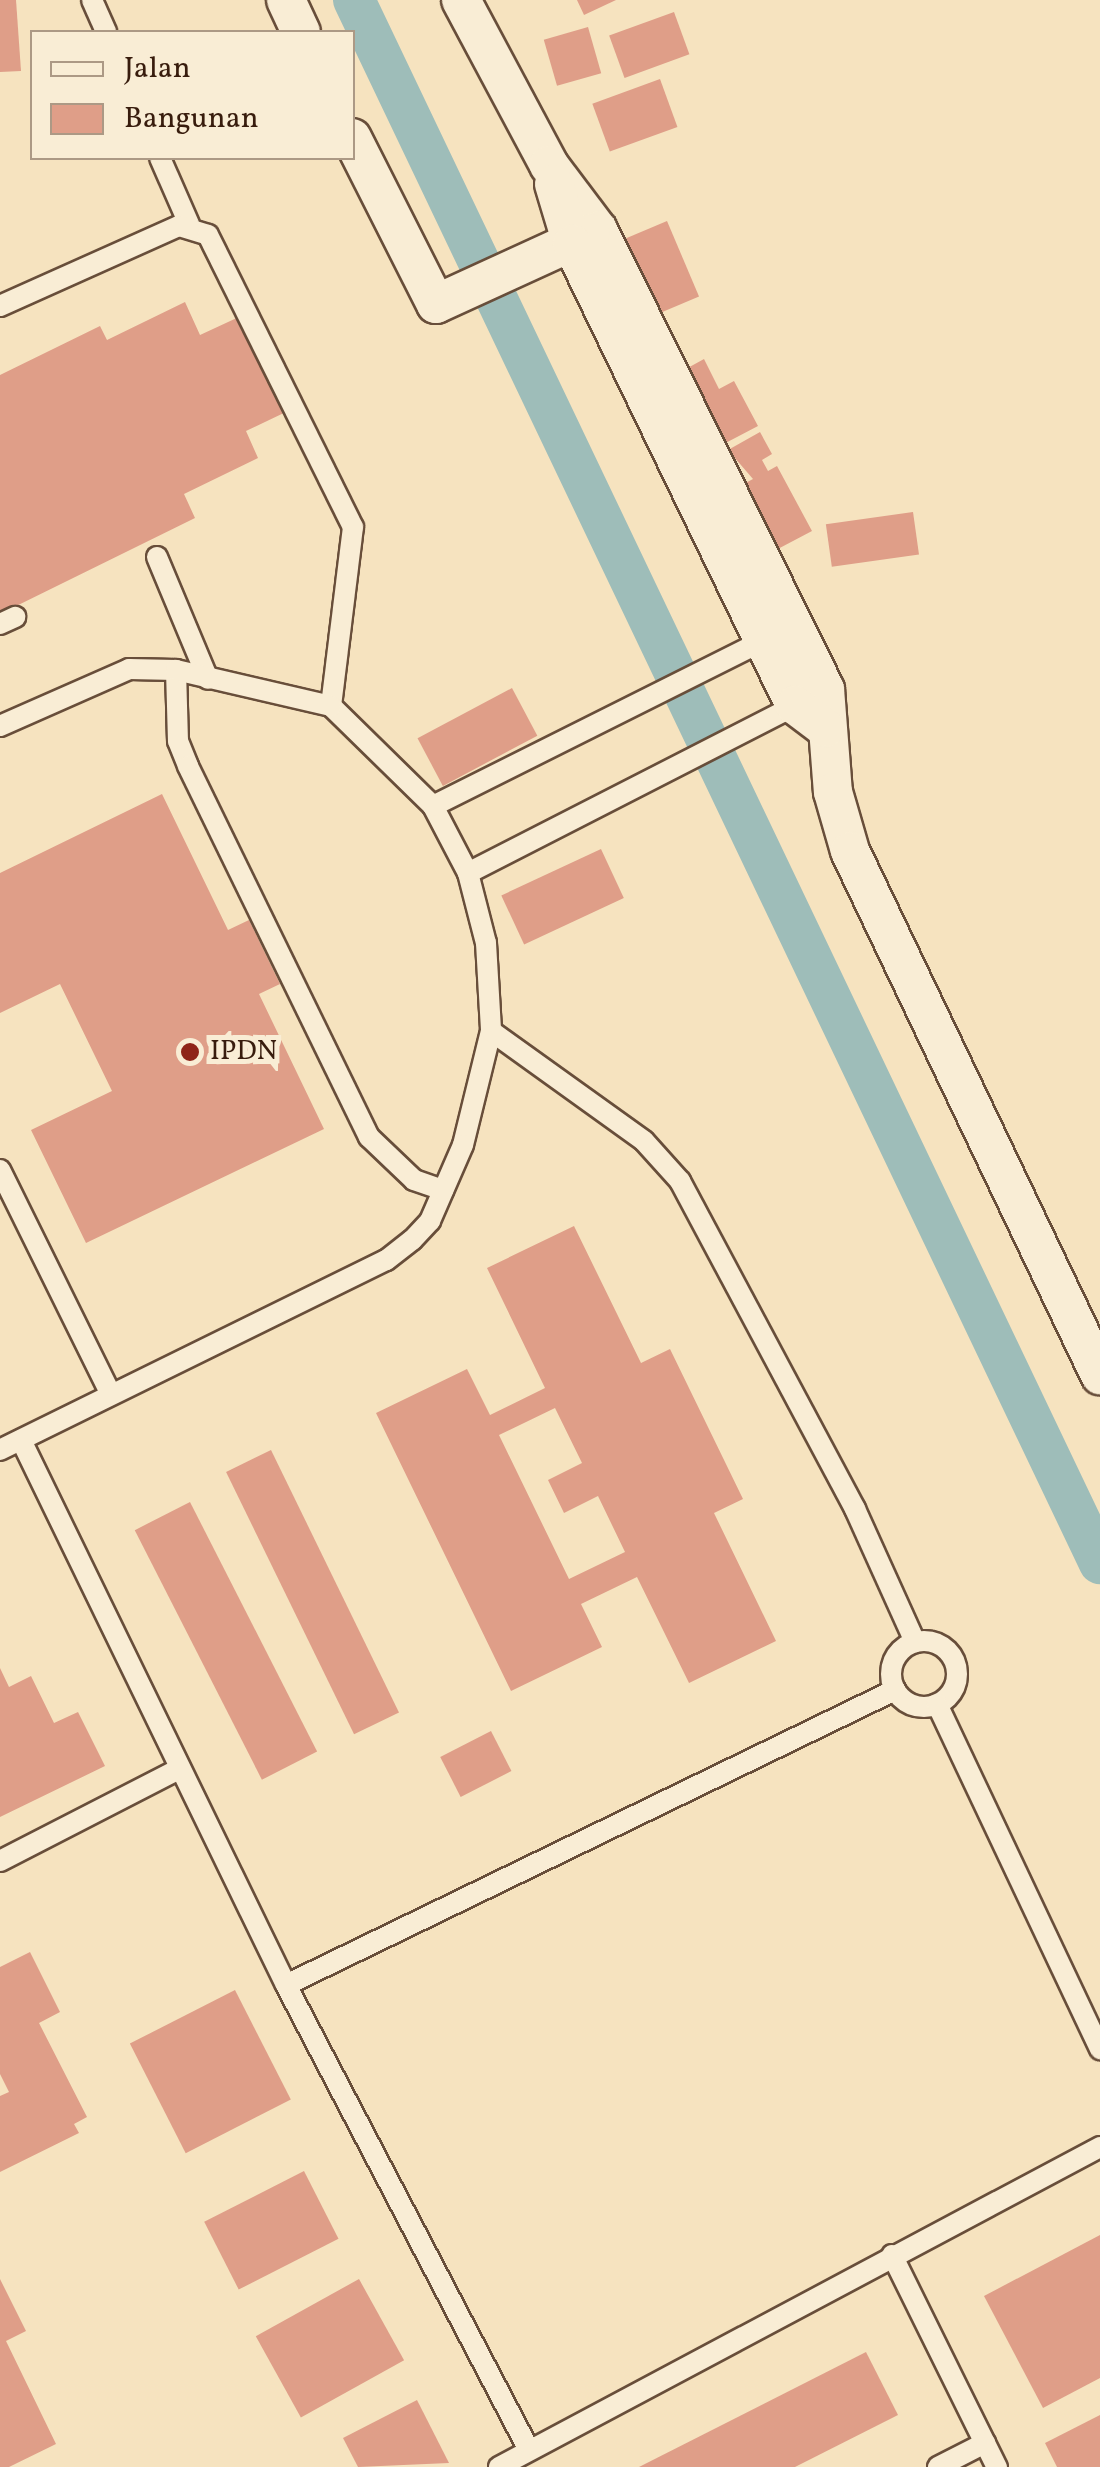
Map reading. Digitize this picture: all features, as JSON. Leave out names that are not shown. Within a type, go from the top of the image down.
[{"type":"street","points":[[286,0],[301,30]]},
{"type":"street","points":[[461,0],[548,165],[572,243],[799,703],[825,728],[837,818],[850,851],[1100,1375]]},
{"type":"street","points":[[355,144],[429,298],[438,305],[572,243]]},
{"type":"lane","points":[[92,0],[105,30]]},
{"type":"lane","points":[[161,160],[189,224],[208,234],[346,498],[353,562],[331,706]]},
{"type":"lane","points":[[0,306],[189,224]]},
{"type":"lane","points":[[157,557],[208,678]]},
{"type":"lane","points":[[433,806],[768,639]]},
{"type":"lane","points":[[0,726],[128,670],[176,670],[331,706],[433,806],[468,873],[486,943],[491,1031],[430,1221],[386,1260],[0,1450]]},
{"type":"lane","points":[[176,670],[178,741],[188,766],[369,1137],[414,1180],[443,1190]]},
{"type":"lane","points":[[468,873],[660,779],[799,703]]},
{"type":"lane","points":[[491,1031],[644,1141],[680,1181],[855,1509],[916,1642]]},
{"type":"lane","points":[[0,1170],[110,1393]]},
{"type":"lane","points":[[21,1440],[286,1985],[528,2450]]},
{"type":"lane","points":[[916,1642],[934,1642],[955,1663],[952,1692],[937,1704],[909,1703],[896,1690],[894,1661],[916,1642]]},
{"type":"lane","points":[[286,1985],[896,1690]]},
{"type":"lane","points":[[937,1704],[1100,2049]]},
{"type":"lane","points":[[0,1862],[180,1769]]},
{"type":"lane","points":[[499,2467],[1100,2147]]},
{"type":"lane","points":[[892,2255],[997,2467]]},
{"type":"lane","points":[[938,2467],[985,2443]]},
{"type":"building","points":[[0,0],[16,0],[21,71],[0,72]]},
{"type":"building","points":[[577,0],[616,0],[584,15]]},
{"type":"building","points":[[674,12],[689,54],[625,78],[609,36]]},
{"type":"building","points":[[588,27],[601,73],[557,86],[544,40]]},
{"type":"building","points":[[660,79],[677,127],[610,152],[592,104]]},
{"type":"building","points":[[667,221],[699,296],[658,314],[626,239]]},
{"type":"building","points":[[185,302],[200,335],[241,316],[288,411],[246,431],[258,458],[184,494],[195,518],[0,614],[0,375],[100,326],[107,340]]},
{"type":"building","points":[[704,359],[719,389],[734,381],[758,426],[716,448],[684,370]]},
{"type":"building","points":[[760,432],[772,454],[762,460],[768,471],[777,466],[812,531],[774,551],[738,487],[753,479],[728,450]]},
{"type":"building","points":[[913,512],[919,555],[832,567],[826,524]]},
{"type":"building","points":[[512,688],[537,736],[443,786],[418,738]]},
{"type":"building","name":"IPDN","points":[[162,794],[228,930],[249,920],[280,984],[259,994],[324,1129],[86,1243],[31,1130],[112,1091],[60,984],[0,1013],[0,873]]},
{"type":"building","points":[[601,849],[624,898],[524,944],[501,895]]},
{"type":"building","points":[[574,1226],[641,1363],[670,1349],[743,1499],[714,1513],[776,1641],[689,1683],[637,1577],[581,1604],[602,1647],[511,1691],[376,1413],[467,1369],[490,1415],[545,1388],[487,1268]],"holes":[[[555,1408],[582,1463],[548,1480],[564,1513],[598,1496],[625,1552],[569,1579],[499,1435]]]},
{"type":"building","points":[[271,1450],[399,1712],[354,1734],[226,1472]]},
{"type":"building","points":[[190,1502],[317,1751],[262,1780],[135,1530]]},
{"type":"building","points":[[0,1668],[9,1687],[31,1676],[54,1723],[78,1712],[105,1766],[0,1817]]},
{"type":"building","points":[[491,1731],[511,1771],[461,1797],[440,1757]]},
{"type":"building","points":[[30,1952],[60,2012],[39,2023],[87,2117],[74,2124],[79,2133],[0,2172],[0,2096],[9,2092],[0,2074],[0,1967]]},
{"type":"building","points":[[235,1990],[291,2100],[186,2153],[130,2044]]},
{"type":"building","points":[[304,2171],[339,2239],[239,2290],[204,2222]]},
{"type":"building","points":[[1100,2235],[1100,2378],[1043,2408],[984,2296]]},
{"type":"building","points":[[0,2279],[26,2331],[6,2341],[56,2444],[9,2467],[0,2467]]},
{"type":"building","points":[[359,2279],[404,2360],[301,2418],[256,2336]]},
{"type":"building","points":[[866,2352],[898,2415],[795,2467],[639,2467]]},
{"type":"building","points":[[417,2400],[449,2463],[358,2467],[343,2438]]},
{"type":"building","points":[[1100,2415],[1100,2467],[1057,2467],[1045,2443]]},
{"type":"waterway","points":[[354,0],[1100,1563]]},
{"type":"place","name":"IPDN","points":[[190,1052]]}]
